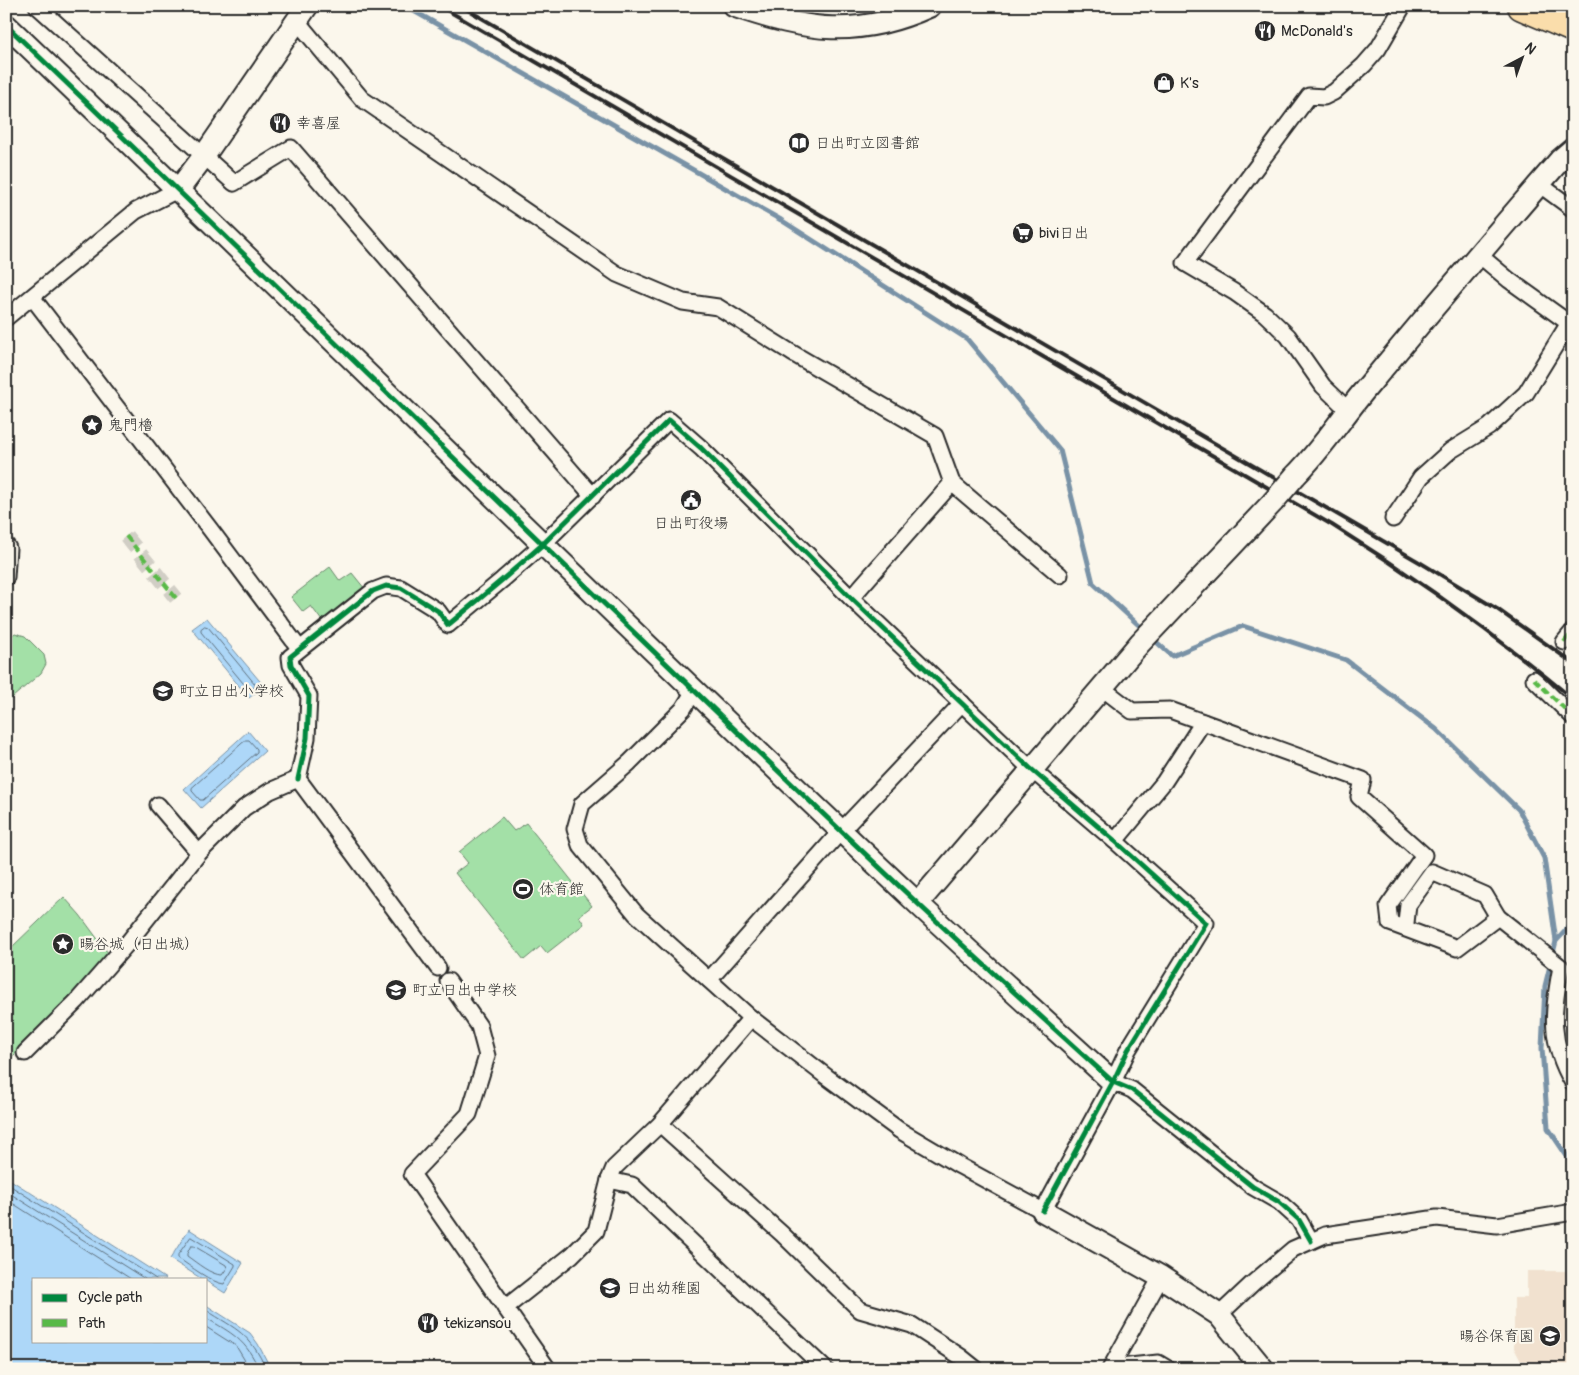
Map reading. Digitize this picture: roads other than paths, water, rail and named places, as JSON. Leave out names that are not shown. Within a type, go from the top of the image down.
[{"type":"highway","points":[[1522,6],[1573,28]]},
{"type":"street","points":[[37,6],[234,183],[291,148],[593,496]]},
{"type":"street","points":[[734,6],[789,23],[834,28],[876,24],[914,13],[930,6]]},
{"type":"street","points":[[1348,410],[1323,386],[1288,336],[1265,314],[1234,292],[1185,263],[1309,96],[1324,97],[1334,92],[1364,65],[1378,49],[1403,6]]},
{"type":"street","points":[[6,318],[136,211],[179,189],[302,14],[362,99],[617,274],[683,302],[718,307],[792,353],[935,436],[952,484],[1060,575]]},
{"type":"street","points":[[6,24],[179,189],[542,545],[918,903],[1113,1082],[1132,1090],[1253,1187],[1279,1202],[1299,1220],[1311,1241]]},
{"type":"street","points":[[918,903],[1140,643],[1310,461],[1348,410],[1478,254],[1560,160],[1573,149]]},
{"type":"street","points":[[1539,184],[1573,209]]},
{"type":"street","points":[[1393,519],[1421,477],[1450,451],[1489,427],[1526,393],[1571,324],[1509,280],[1478,254]]},
{"type":"street","points":[[32,297],[210,528],[299,648]]},
{"type":"street","points":[[438,968],[298,779],[307,738],[309,696],[291,665],[290,657],[373,591],[386,586],[401,588],[428,604],[438,612],[448,625],[542,545],[669,420],[701,448],[851,598],[1031,769],[1206,923],[1128,1050],[1113,1082],[1043,1211]]},
{"type":"street","points":[[851,598],[952,484]]},
{"type":"street","points":[[6,545],[6,577]]},
{"type":"street","points":[[1534,679],[1573,717]]},
{"type":"street","points":[[1102,688],[1132,711],[1170,710],[1363,780],[1359,797],[1424,855],[1388,906],[1390,923],[1457,948],[1498,917]]},
{"type":"street","points":[[694,690],[683,709],[629,763],[582,804],[575,828],[580,845],[636,914],[751,1018],[899,1130],[960,1166],[1161,1277],[1219,1315],[1263,1369]]},
{"type":"street","points":[[709,980],[841,831],[962,703]]},
{"type":"street","points":[[1115,841],[1164,782],[1203,722]]},
{"type":"street","points":[[25,1053],[76,1002],[120,952],[199,853],[244,808],[270,791],[298,779]]},
{"type":"street","points":[[158,805],[199,853]]},
{"type":"street","points":[[1406,923],[1408,905],[1432,872],[1485,895],[1498,917],[1561,967],[1554,1002],[1554,1029],[1559,1048],[1573,1083]]},
{"type":"street","points":[[448,981],[479,1026],[488,1056],[469,1114],[412,1174],[548,1369]]},
{"type":"street","points":[[505,1308],[572,1255],[596,1231],[609,1180],[614,1168],[660,1124],[751,1018]]},
{"type":"street","points":[[660,1124],[782,1234],[860,1310],[912,1325],[976,1369]]},
{"type":"street","points":[[609,1180],[632,1186],[825,1369]]},
{"type":"street","points":[[1219,1315],[1293,1249],[1325,1235],[1367,1227],[1437,1218],[1498,1225],[1573,1212]]},
{"type":"street","points":[[1111,1368],[1161,1277]]},
{"type":"street","points":[[1111,1368],[1158,1363],[1168,1369]]},
{"type":"water","points":[[207,618],[264,686],[249,698],[192,629]]},
{"type":"water","points":[[248,731],[265,751],[201,808],[184,789]]},
{"type":"water","points":[[6,1177],[164,1278],[32,1278],[32,1342],[208,1342],[208,1306],[250,1333],[271,1369],[6,1369]]},
{"type":"water","points":[[189,1229],[243,1263],[225,1293],[208,1282],[208,1278],[200,1278],[170,1259]]},
{"type":"waterway","points":[[405,6],[781,220],[967,339],[1060,450],[1093,583],[1144,630]]},
{"type":"waterway","points":[[1152,638],[1172,656],[1243,626],[1346,660],[1436,729],[1519,810],[1544,858],[1556,941]]},
{"type":"waterway","points":[[1573,923],[1556,941],[1545,986],[1542,1048],[1548,1128],[1573,1165]]},
{"type":"tunnel","points":[[126,536],[176,598]]},
{"type":"railway","points":[[440,6],[1332,525],[1455,608],[1515,652],[1573,699]]},
{"type":"railway","points":[[461,6],[1421,563],[1497,609],[1573,663]]},
{"type":"place","name":"McDonald's","points":[[1265,31]]},
{"type":"place","name":"K's","points":[[1164,83]]},
{"type":"place","name":"幸喜屋","points":[[280,123]]},
{"type":"place","name":"日出町立図書館","points":[[799,143]]},
{"type":"place","name":"bivi日出","points":[[1023,233]]},
{"type":"place","name":"鬼門櫓","points":[[92,425]]},
{"type":"place","name":"日出町役場","points":[[691,500]]},
{"type":"place","name":"町立日出小学校","points":[[163,691]]},
{"type":"place","name":"体育館","points":[[523,889]]},
{"type":"place","name":"暘谷城（日出城）","points":[[63,944]]},
{"type":"place","name":"町立日出中学校","points":[[396,990]]},
{"type":"place","name":"日出幼稚園","points":[[610,1288]]},
{"type":"place","name":"tekizansou","points":[[428,1323]]},
{"type":"place","name":"暘谷保育園","points":[[1550,1336]]}]
